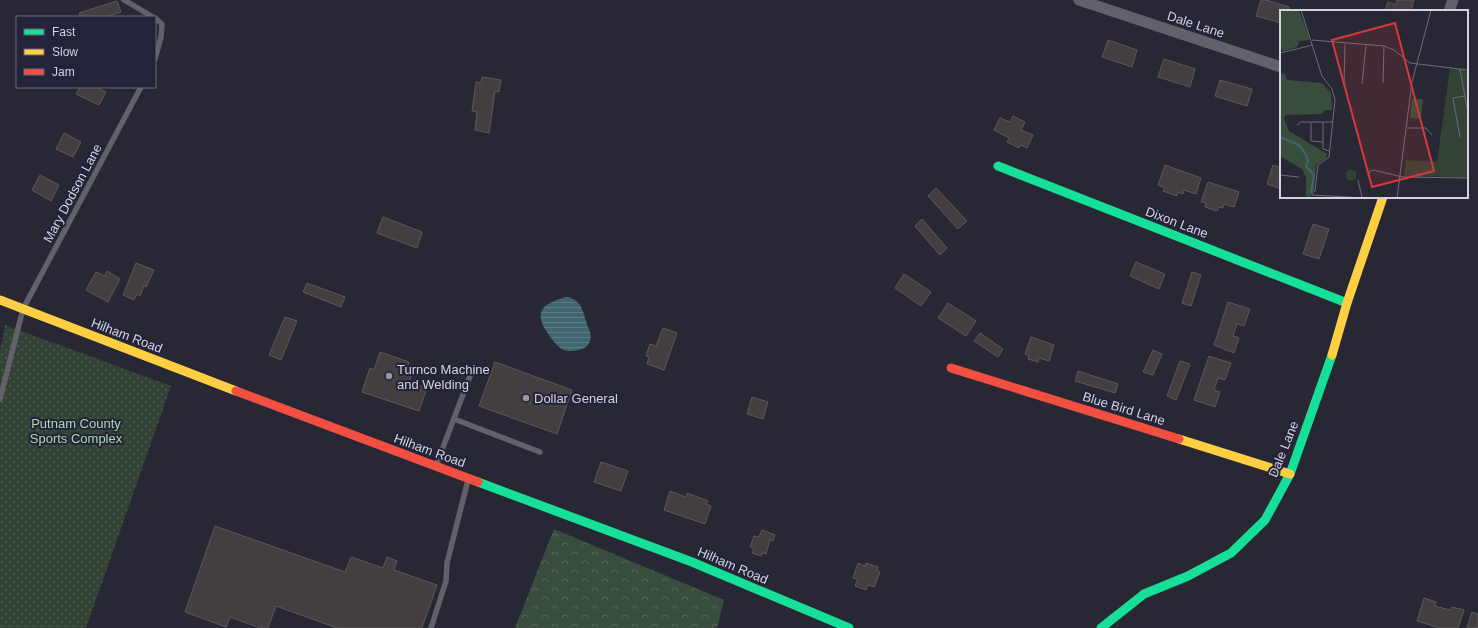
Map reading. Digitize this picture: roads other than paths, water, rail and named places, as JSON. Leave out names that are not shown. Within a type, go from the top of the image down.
[{"type":"street","name":"Dale Lane","points":[[1079,0],[1280,67]]},
{"type":"street","points":[[1449,10],[1453,0]]},
{"type":"street","name":"Dixon Lane","points":[[998,166],[1347,303]]},
{"type":"street","name":"Dale Lane","points":[[1102,628],[1144,594],[1188,576],[1231,554],[1265,520],[1290,474],[1329,364],[1347,303],[1383,198]]},
{"type":"street","name":"Hilham Road","points":[[0,300],[315,422],[692,562],[849,628]]},
{"type":"street","name":"Blue Bird Lane","points":[[951,368],[1290,474]]},
{"type":"lane","points":[[124,0],[151,16]]},
{"type":"lane","points":[[156,20],[162,24],[161,37],[156,55]]},
{"type":"lane","name":"Mary Dodson Lane","points":[[0,399],[23,309],[140,88]]},
{"type":"lane","points":[[436,466],[470,376]]},
{"type":"lane","points":[[454,419],[540,452]]},
{"type":"lane","points":[[431,628],[446,581],[447,562],[469,478]]},
{"type":"water","points":[[566,297],[572,298],[582,308],[590,334],[591,339],[588,345],[580,350],[568,351],[560,348],[547,332],[541,318],[543,308],[552,302]]},
{"type":"place","name":"Turnco Machine and Welding","points":[[389,376]]},
{"type":"place","name":"Dollar General","points":[[526,398]]},
{"type":"park label","name":"Putnam County Sports Complex","points":[[76,430]]}]
